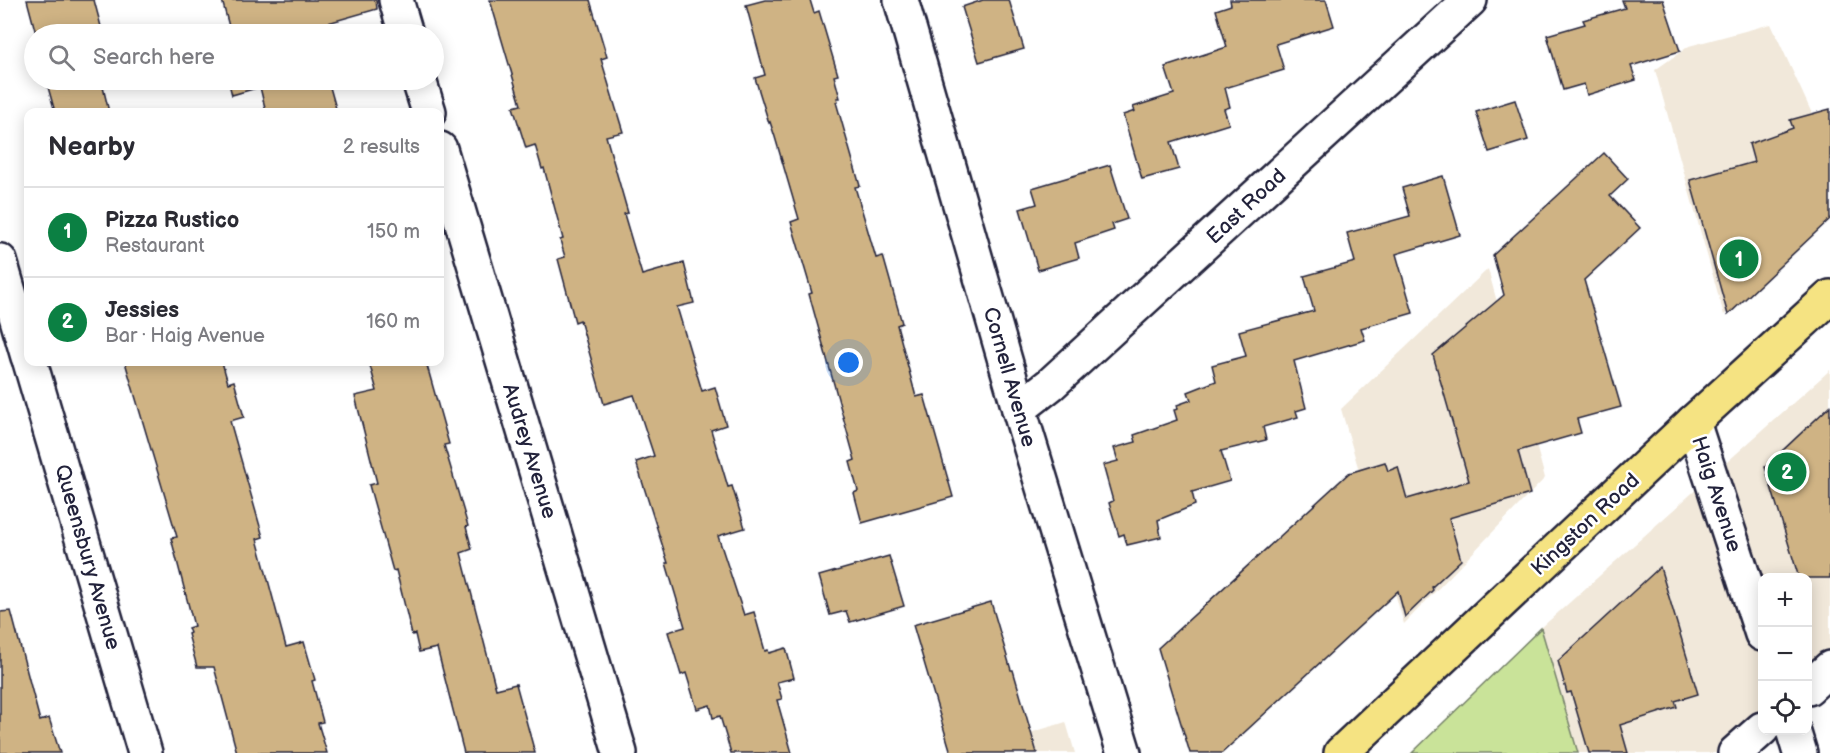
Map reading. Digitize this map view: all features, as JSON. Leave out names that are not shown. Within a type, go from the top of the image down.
[{"type":"main road","name":"Kingston Road","points":[[1341,753],[1693,422],[1830,297]]},
{"type":"street","points":[[396,0],[403,24]]},
{"type":"street","name":"Cornell Avenue","points":[[901,0],[1019,409],[1124,753]]},
{"type":"street","name":"East Road","points":[[1019,409],[1060,376],[1470,0]]},
{"type":"street","points":[[422,90],[428,108]]},
{"type":"street","name":"Audrey Avenue","points":[[444,162],[620,753]]},
{"type":"street","points":[[0,261],[24,343]]},
{"type":"street","name":"Queensbury Avenue","points":[[31,366],[146,753]]},
{"type":"street","name":"Haig Avenue","points":[[1693,422],[1760,627]]},
{"type":"street","points":[[1812,684],[1830,668]]},
{"type":"street","points":[[1735,753],[1758,733]]},
{"type":"street","points":[[1795,735],[1800,753]]},
{"type":"shaded area","points":[[1771,24],[1830,153],[1830,213],[1724,315],[1655,70],[1689,46]]},
{"type":"shaded area","points":[[1488,269],[1545,478],[1404,624],[1341,409]]},
{"type":"shaded area","points":[[1830,370],[1830,651],[1812,668],[1812,573],[1758,573],[1758,718],[1720,753],[1578,753],[1541,628]]},
{"type":"shaded area","points":[[1066,722],[1075,753],[963,753]]},
{"type":"green space","points":[[1541,628],[1578,753],[1412,753]]},
{"type":"building","points":[[27,0],[94,0],[100,24],[33,24]]},
{"type":"building","points":[[222,0],[376,0],[377,9],[324,24],[228,24]]},
{"type":"building","points":[[490,0],[590,0],[607,57],[601,59],[623,132],[606,136],[628,213],[624,214],[642,275],[684,263],[694,303],[677,307],[702,391],[715,387],[726,425],[711,430],[728,487],[732,486],[745,528],[718,536],[744,615],[754,612],[765,651],[768,650],[769,653],[786,648],[794,678],[777,682],[782,699],[777,700],[792,753],[731,753],[720,716],[713,718],[710,705],[697,709],[686,673],[681,675],[668,632],[685,627],[666,563],[668,563],[636,462],[654,456],[634,395],[604,404],[580,320],[575,322],[558,259],[565,257],[560,240],[563,239],[544,168],[542,169],[535,145],[526,148],[513,107],[521,105]]},
{"type":"building","points":[[765,0],[810,0],[814,13],[819,11],[838,75],[834,76],[840,98],[837,98],[836,102],[860,186],[855,187],[876,258],[883,256],[902,323],[897,325],[916,397],[924,395],[953,497],[862,523],[854,493],[858,491],[850,462],[855,460],[809,294],[812,293],[791,222],[799,219],[755,78],[765,75],[746,5]]},
{"type":"building","points":[[983,0],[1009,0],[1024,49],[979,62],[962,7]]},
{"type":"building","points":[[1230,0],[1326,0],[1334,26],[1276,44],[1284,70],[1225,88],[1230,107],[1224,109],[1229,124],[1171,142],[1179,169],[1142,179],[1123,115],[1135,111],[1133,107],[1174,94],[1165,67],[1227,47],[1216,10],[1231,5]]},
{"type":"building","points":[[1622,0],[1663,0],[1680,51],[1631,66],[1636,80],[1587,95],[1584,84],[1563,90],[1547,35],[1585,24],[1583,20],[1625,8]]},
{"type":"building","points":[[49,90],[104,90],[108,108],[54,108]]},
{"type":"building","points":[[231,90],[250,90],[232,95]]},
{"type":"building","points":[[261,90],[331,90],[336,108],[265,108]]},
{"type":"building","points":[[1515,100],[1528,140],[1489,152],[1476,112]]},
{"type":"building","points":[[1830,109],[1830,219],[1728,315],[1690,180],[1754,162],[1749,144],[1793,128],[1790,120]]},
{"type":"building","points":[[1604,153],[1628,179],[1610,196],[1640,228],[1584,280],[1621,407],[1577,419],[1581,433],[1518,451],[1530,494],[1449,518],[1461,560],[1405,617],[1398,591],[1222,753],[1190,753],[1158,648],[1349,473],[1385,462],[1388,471],[1398,467],[1407,499],[1469,481],[1433,355],[1504,295],[1493,255]]},
{"type":"building","points":[[1110,165],[1127,219],[1112,224],[1114,230],[1075,243],[1079,258],[1038,270],[1020,209],[1037,204],[1032,188]]},
{"type":"building","points":[[1443,176],[1460,235],[1396,254],[1413,313],[1361,328],[1365,340],[1294,361],[1306,408],[1296,411],[1298,417],[1263,427],[1266,440],[1221,451],[1230,481],[1192,492],[1195,505],[1158,520],[1161,537],[1127,545],[1124,534],[1119,536],[1109,503],[1113,501],[1103,465],[1118,461],[1114,448],[1136,442],[1134,435],[1177,420],[1174,410],[1178,409],[1177,405],[1191,400],[1188,392],[1216,381],[1212,365],[1246,356],[1239,331],[1314,311],[1304,276],[1355,262],[1347,233],[1410,216],[1402,188]]},
{"type":"building","points":[[126,366],[223,366],[228,383],[234,381],[244,417],[230,421],[263,537],[257,539],[286,647],[304,642],[315,680],[312,681],[323,722],[318,723],[327,753],[237,753],[214,667],[197,667],[188,634],[190,633],[188,628],[194,626],[171,538],[177,537]]},
{"type":"building","points":[[370,366],[427,366],[449,444],[444,445],[468,526],[466,527],[472,549],[461,553],[496,689],[516,684],[535,753],[464,753],[437,648],[419,652],[415,634],[412,635],[396,570],[393,571],[369,485],[377,483],[355,396],[377,391]]},
{"type":"building","points":[[1830,406],[1830,578],[1812,578],[1812,573],[1797,573],[1765,467]]},
{"type":"building","points":[[889,556],[904,606],[850,622],[846,611],[830,615],[819,576]]},
{"type":"building","points":[[1660,567],[1698,694],[1675,701],[1677,707],[1620,725],[1628,753],[1589,753],[1571,692],[1567,693],[1558,661]]},
{"type":"building","points":[[991,602],[1037,753],[951,753],[913,625]]},
{"type":"building","points":[[11,611],[40,721],[49,718],[60,753],[0,753],[0,612]]},
{"type":"place","name":"Pizza Rustico","points":[[1739,259]]},
{"type":"place","name":"Jessies","points":[[1787,472]]}]
